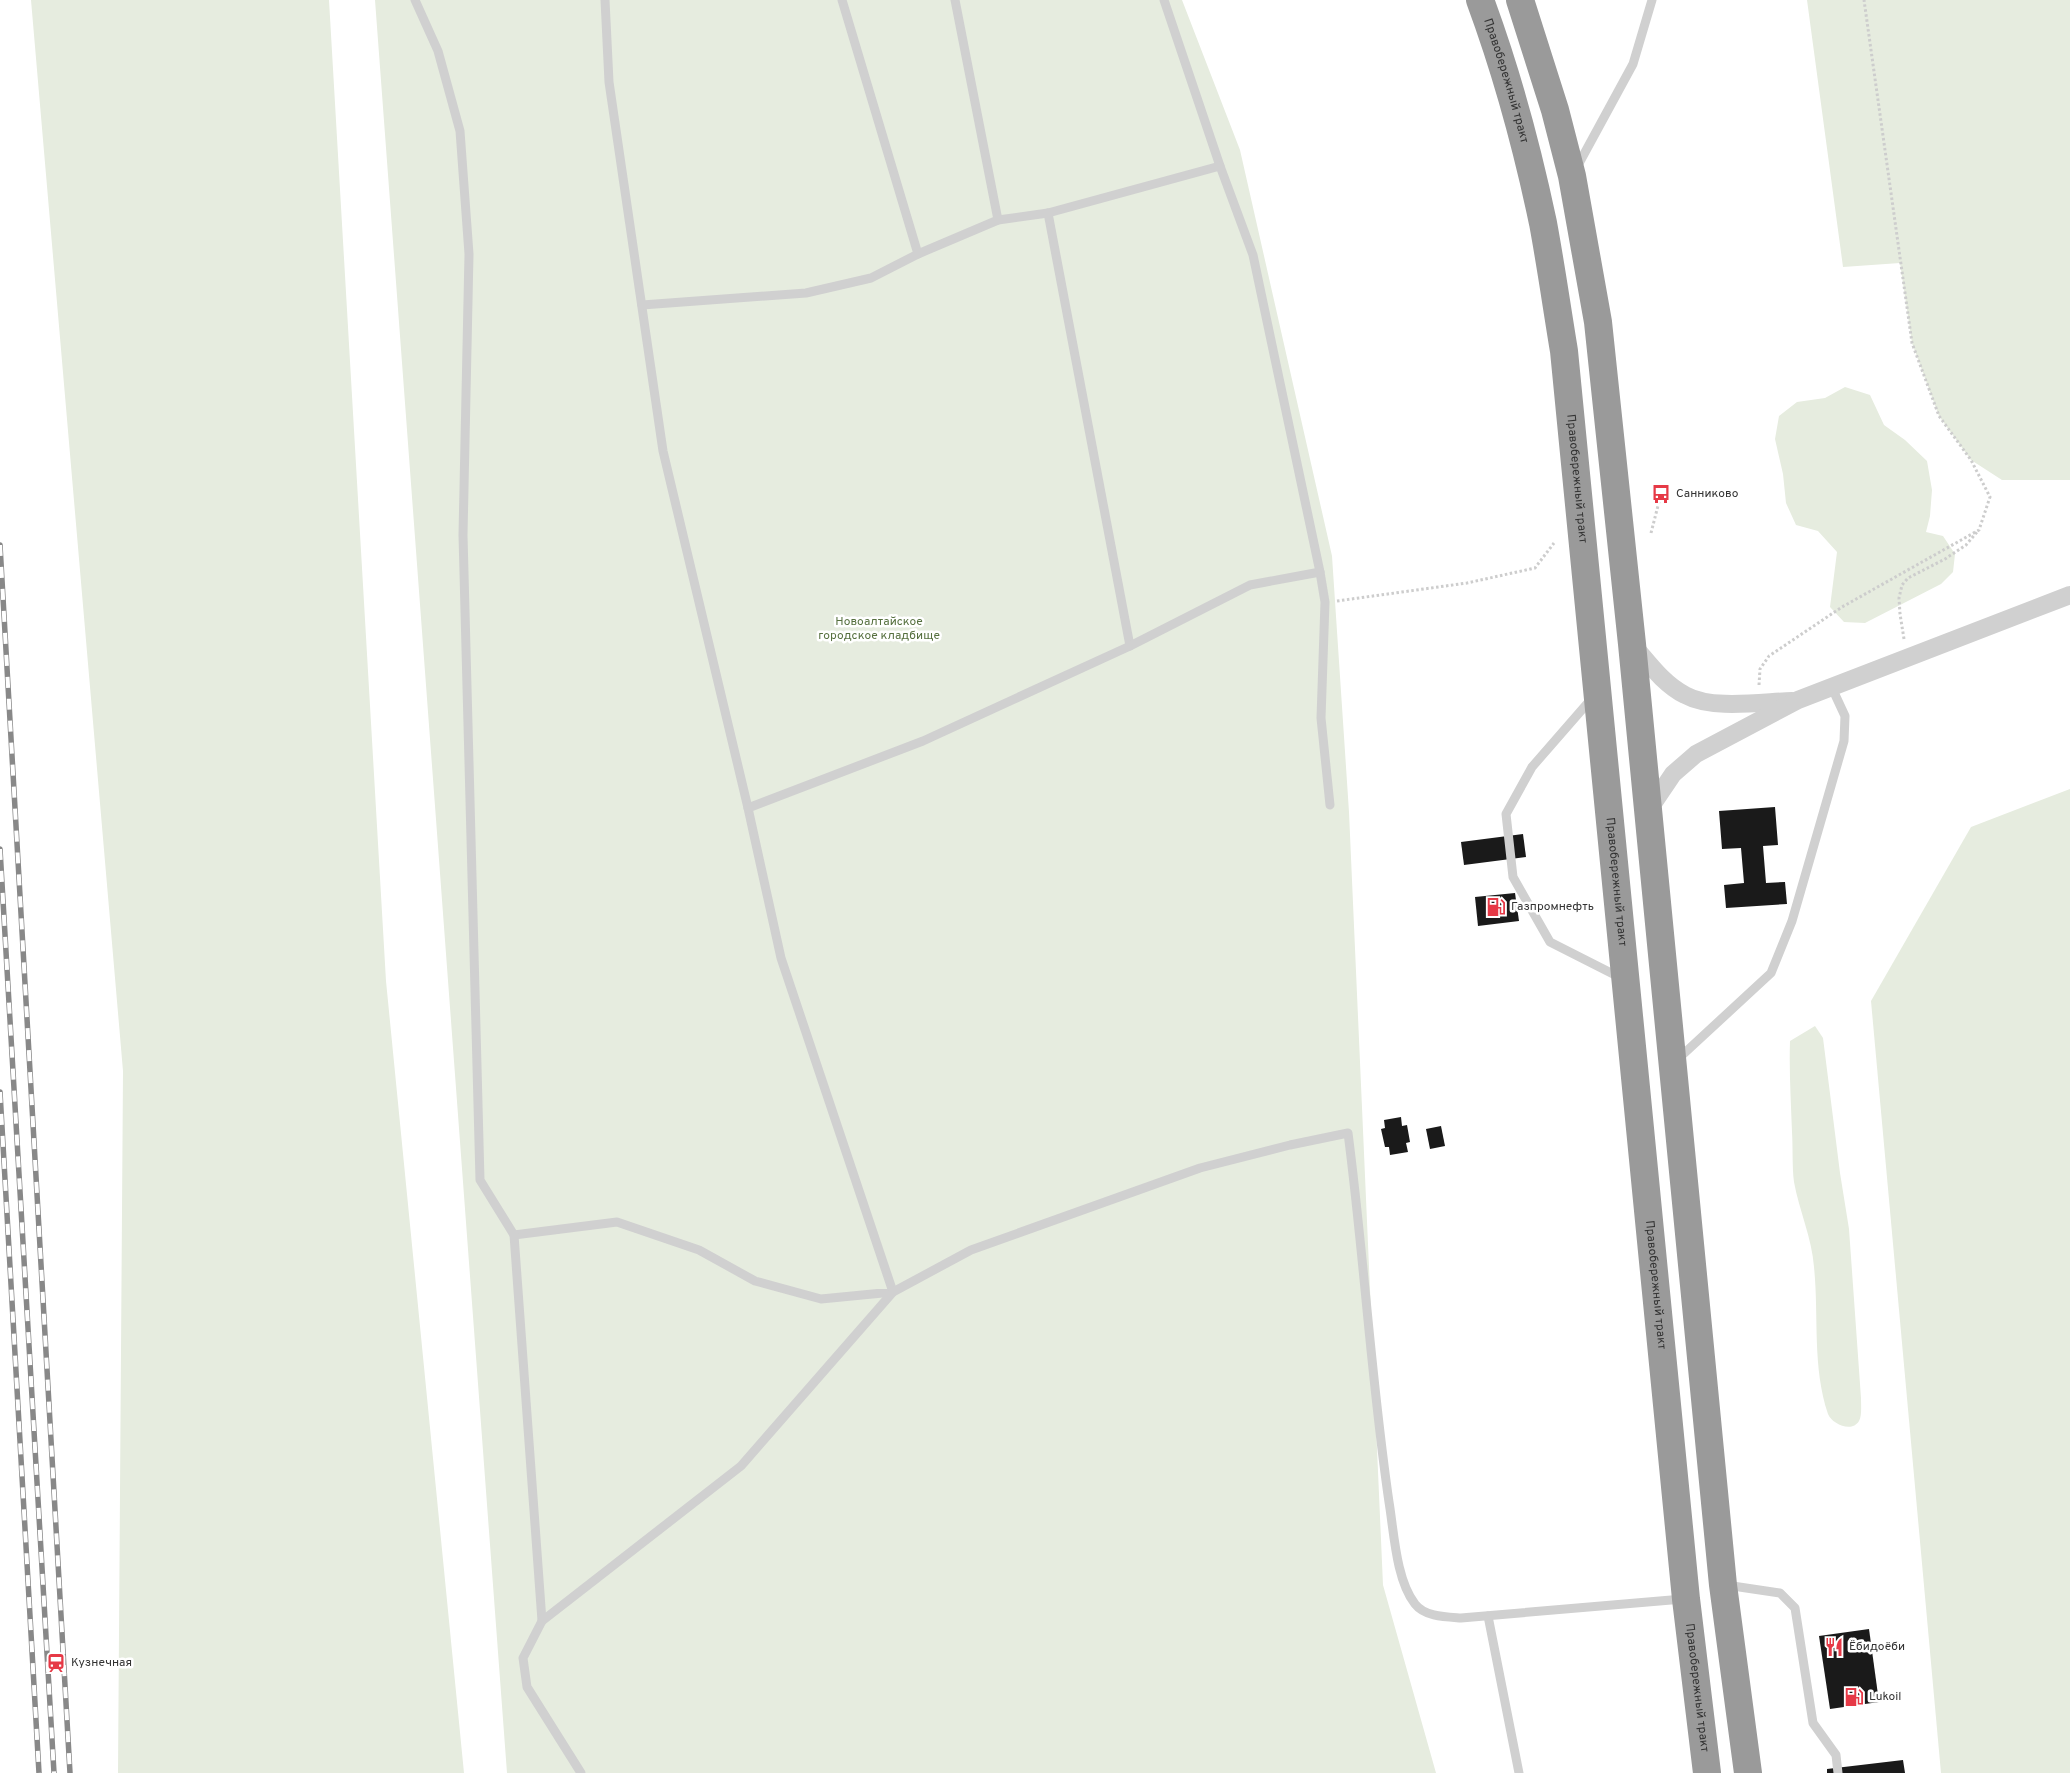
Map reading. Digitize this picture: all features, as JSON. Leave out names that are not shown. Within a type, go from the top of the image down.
[{"type":"highway","name":"Правобережный тракт","points":[[1480,0],[1495,42],[1518,119],[1546,243],[1564,351],[1584,540],[1596,693],[1686,1599],[1706,1767]]},
{"type":"highway","points":[[1520,0],[1555,110],[1572,176],[1598,322],[1632,644],[1723,1585],[1746,1761]]},
{"type":"street","points":[[1648,811],[1672,774],[1696,754],[1798,700],[2070,595]]},
{"type":"street","points":[[1632,644],[1664,680],[1685,696],[1711,703],[1798,700]]},
{"type":"lane","points":[[415,0],[438,51],[460,131],[469,254],[463,535],[480,1180],[514,1235],[542,1621]]},
{"type":"lane","points":[[605,0],[609,82],[663,451],[748,808],[781,958],[893,1292]]},
{"type":"lane","points":[[842,0],[918,254]]},
{"type":"lane","points":[[955,0],[998,220]]},
{"type":"lane","points":[[1164,0],[1220,166],[1253,255],[1320,572],[1326,602],[1321,718],[1330,805]]},
{"type":"lane","points":[[1572,176],[1633,64],[1652,0]]},
{"type":"lane","points":[[642,305],[806,292],[871,278],[918,254],[998,220],[1048,213],[1220,166]]},
{"type":"lane","points":[[1048,213],[1130,646]]},
{"type":"lane","points":[[748,808],[923,741],[1130,646],[1250,585],[1320,572]]},
{"type":"lane","points":[[1672,1064],[1771,973],[1792,921],[1844,740],[1845,716],[1832,688]]},
{"type":"lane","points":[[1596,693],[1532,767],[1506,814],[1513,877],[1550,942],[1626,981]]},
{"type":"lane","points":[[581,1773],[527,1687],[523,1658],[542,1621],[741,1466],[893,1292],[971,1250],[1200,1168],[1290,1145],[1348,1133],[1359,1218],[1382,1454],[1402,1578],[1416,1605],[1435,1616],[1461,1618],[1686,1599]]},
{"type":"lane","points":[[514,1235],[616,1222],[699,1250],[754,1281],[821,1299],[893,1292]]},
{"type":"lane","points":[[1723,1585],[1780,1593],[1795,1608],[1812,1723],[1836,1754],[1838,1773]]},
{"type":"lane","points":[[1488,1616],[1519,1773]]},
{"type":"path","points":[[1864,0],[1912,343],[1939,416],[1971,460],[1990,496],[1979,530],[1966,545],[1945,559],[1908,578],[1902,586],[1899,598],[1903,635],[1906,642],[1918,654]]},
{"type":"path","points":[[1651,533],[1661,494]]},
{"type":"path","points":[[1759,702],[1760,669],[1769,656],[1842,607],[1979,530]]},
{"type":"path","points":[[1326,602],[1467,583],[1535,568],[1554,544]]},
{"type":"green space","points":[[31,0],[329,0],[386,981],[464,1773],[118,1773],[123,1071]]},
{"type":"green space","name":"Новоалтайское городское кладбище","points":[[375,0],[1182,0],[1240,150],[1332,556],[1349,812],[1383,1585],[1436,1773],[507,1773]]},
{"type":"green space","points":[[1807,0],[2070,0],[2070,480],[2002,480],[1971,460],[1939,416],[1912,343],[1900,263],[1843,267]]},
{"type":"green space","points":[[1845,387],[1870,395],[1884,425],[1905,440],[1927,461],[1932,490],[1930,516],[1926,532],[1943,536],[1955,554],[1953,572],[1941,584],[1865,623],[1844,622],[1830,607],[1837,552],[1818,531],[1796,525],[1786,503],[1783,474],[1775,439],[1779,416],[1797,402],[1825,398]]},
{"type":"green space","points":[[2070,789],[2070,1773],[1941,1773],[1871,1001],[1971,827]]},
{"type":"green space","points":[[1815,1026],[1823,1038],[1849,1229],[1861,1416],[1856,1425],[1847,1427],[1838,1424],[1830,1418],[1823,1396],[1818,1359],[1813,1256],[1793,1176],[1790,1041]]},
{"type":"building","points":[[1775,807],[1778,845],[1763,846],[1766,883],[1785,882],[1787,904],[1726,908],[1724,885],[1744,883],[1741,848],[1722,849],[1719,811]]},
{"type":"building","points":[[1523,834],[1526,857],[1464,865],[1461,842]]},
{"type":"building","points":[[1515,893],[1519,921],[1478,926],[1475,897]]},
{"type":"building","points":[[1401,1117],[1402,1126],[1407,1125],[1410,1142],[1406,1143],[1408,1152],[1390,1155],[1389,1147],[1385,1147],[1381,1129],[1385,1128],[1384,1120]]},
{"type":"building","points":[[1441,1126],[1445,1146],[1430,1149],[1426,1129]]},
{"type":"building","points":[[1869,1629],[1879,1702],[1830,1709],[1819,1636]]},
{"type":"building","points":[[1903,1760],[1905,1773],[1827,1773],[1827,1769]]},
{"type":"railway","points":[[0,545],[70,1773]]},
{"type":"railway","points":[[0,849],[54,1773]]},
{"type":"railway","points":[[0,1092],[39,1773]]},
{"type":"place","name":"Санниково","points":[[1661,494]]},
{"type":"place","name":"Газпромнефть","points":[[1496,907]]},
{"type":"place","name":"Ёбидоёби","points":[[1834,1647]]},
{"type":"place","name":"Кузнечная","points":[[56,1663]]},
{"type":"place","name":"Lukoil","points":[[1854,1697]]}]
